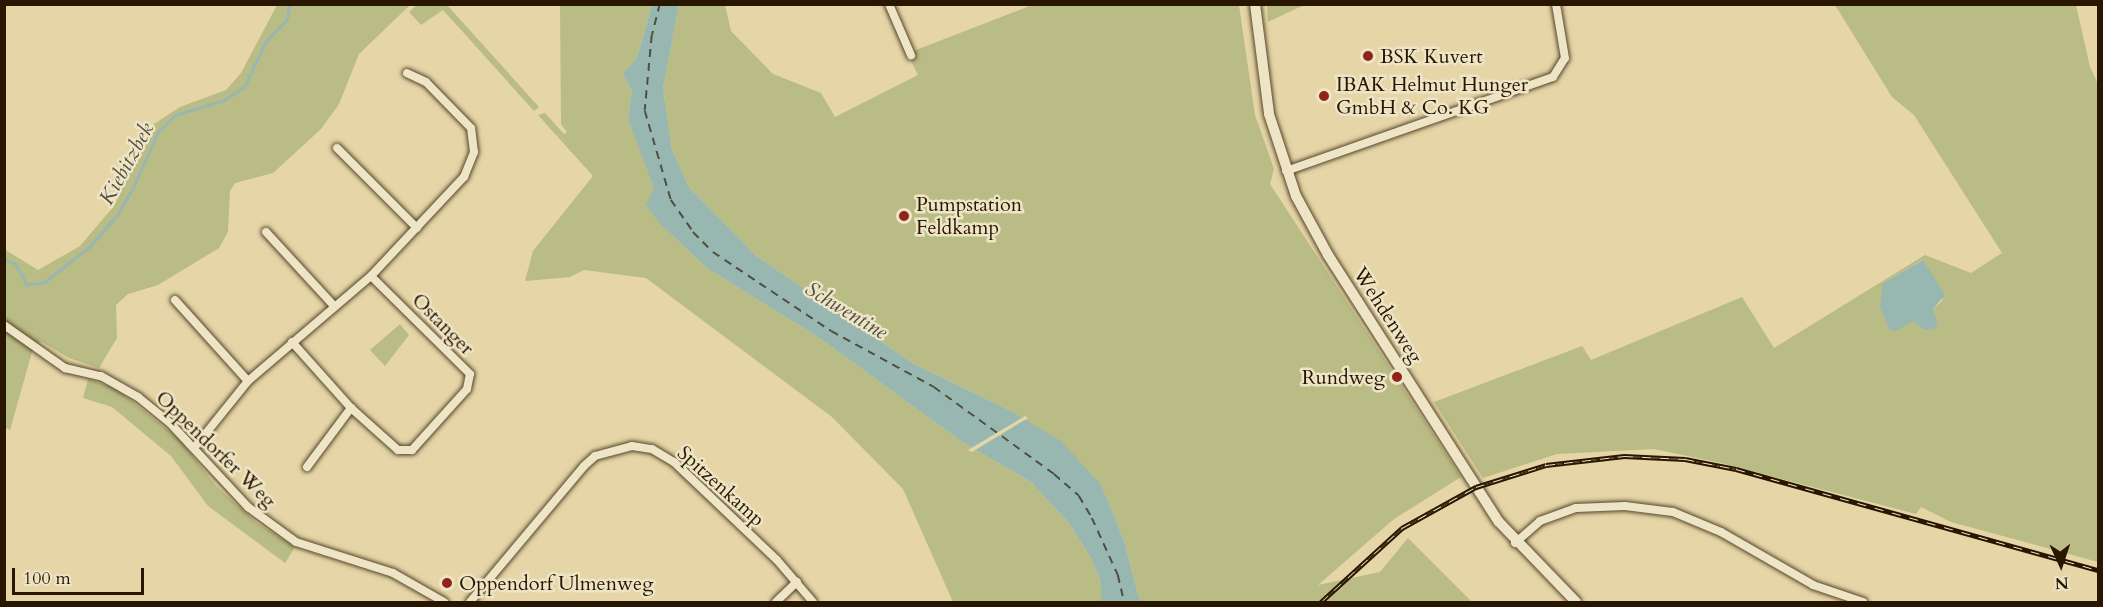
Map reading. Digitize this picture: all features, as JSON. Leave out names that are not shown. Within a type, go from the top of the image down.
[{"type":"main road","name":"Wehdenweg","points":[[1255,4],[1269,114],[1286,171],[1328,255],[1515,543],[1576,603]]},
{"type":"street","points":[[889,4],[911,56]]},
{"type":"street","points":[[1286,171],[1553,78],[1565,58],[1556,4]]},
{"type":"street","points":[[194,448],[248,381],[371,276],[464,177],[474,139],[462,116],[426,82],[407,73]]},
{"type":"street","points":[[337,148],[417,228]]},
{"type":"street","points":[[266,232],[334,306]]},
{"type":"street","name":"Ostanger","points":[[292,342],[351,408],[398,450],[412,450],[467,389],[470,374],[371,276]]},
{"type":"street","points":[[175,300],[248,381]]},
{"type":"street","name":"Oppendorfer Weg","points":[[4,325],[65,368],[120,384],[170,423],[248,507],[296,542],[393,573],[444,603]]},
{"type":"street","points":[[307,467],[351,408]]},
{"type":"street","name":"Spitzenkamp","points":[[470,603],[584,466],[595,456],[632,446],[652,449],[674,462],[797,582],[813,603]]},
{"type":"street","points":[[1515,543],[1540,521],[1576,508],[1625,506],[1673,512],[1720,532],[1814,585],[1857,602]]},
{"type":"street","points":[[777,603],[797,582]]},
{"type":"green space","points":[[1267,4],[1304,5],[1268,22]]},
{"type":"green space","points":[[277,5],[410,5],[359,54],[339,104],[321,129],[273,173],[235,183],[230,191],[228,232],[219,248],[158,285],[128,294],[116,305],[117,338],[99,368],[69,358],[40,341],[32,352],[10,430],[4,427],[4,249],[38,270],[80,246],[114,206],[151,126],[180,107],[226,90],[241,73]]},
{"type":"green space","points":[[417,5],[447,5],[539,107],[534,111],[443,10],[421,25],[409,12]]},
{"type":"green space","points":[[560,5],[652,5],[637,57],[623,74],[632,91],[628,119],[655,188],[655,213],[661,225],[707,268],[818,337],[961,441],[1031,482],[1069,523],[1091,558],[1101,582],[1101,602],[953,602],[903,489],[832,417],[646,278],[584,270],[570,277],[525,281],[533,251],[593,176],[538,115],[545,113],[564,134],[567,132],[561,124]]},
{"type":"green space","points":[[679,5],[725,5],[731,31],[773,74],[821,93],[835,117],[918,75],[910,59],[916,50],[1032,5],[1239,5],[1255,115],[1274,169],[1270,184],[1461,477],[1394,519],[1318,585],[1380,572],[1408,538],[1472,602],[1140,602],[1124,541],[1102,486],[1009,410],[914,364],[755,255],[689,187],[672,150],[663,88]]},
{"type":"green space","points":[[1835,5],[2076,5],[2090,67],[2098,84],[2098,562],[1951,522],[1921,507],[1916,514],[1721,463],[1654,449],[1557,454],[1483,478],[1434,402],[1582,346],[1591,360],[1742,297],[1774,348],[1925,255],[1971,273],[2002,253],[1914,115],[1892,97]],"holes":[[[1922,260],[1943,300],[1933,309],[1938,322],[1924,330],[1883,283]]]},
{"type":"green space","points":[[400,324],[409,335],[385,366],[370,350]]},
{"type":"green space","points":[[88,379],[115,388],[179,439],[216,486],[257,523],[295,547],[285,563],[208,506],[171,456],[112,407],[83,398]]},
{"type":"water","points":[[652,5],[679,5],[663,88],[672,150],[689,187],[755,255],[914,364],[1009,410],[1061,441],[1102,486],[1124,541],[1140,602],[1101,602],[1101,582],[1091,558],[1069,523],[1031,482],[961,441],[818,337],[707,268],[661,225],[646,205],[654,188],[628,119],[632,91],[623,74],[637,57]]},
{"type":"water","points":[[1923,260],[1945,295],[1933,309],[1938,322],[1935,328],[1924,330],[1914,321],[1895,331],[1889,329],[1880,307],[1883,283]]},
{"type":"pier","points":[[1025,416],[1028,418],[972,452],[968,450]]},
{"type":"waterway","name":"Kiebitzbek","points":[[4,260],[15,263],[26,284],[43,283],[90,246],[117,215],[133,187],[158,132],[175,115],[224,100],[244,87],[266,41],[287,19],[289,4]]},
{"type":"ferry route","points":[[660,4],[652,35],[645,111],[671,200],[693,232],[713,252],[831,331],[934,387],[1054,474],[1079,496],[1092,518],[1118,575],[1124,602]]},
{"type":"railway","points":[[1321,602],[1402,528],[1476,487],[1546,465],[1624,456],[1685,459],[1736,469],[2098,570]]},
{"type":"place","name":"BSK Kuvert","points":[[1368,56]]},
{"type":"place","name":"IBAK Helmut Hunger GmbH & Co. KG","points":[[1324,96]]},
{"type":"place","name":"Pumpstation Feldkamp","points":[[904,216]]},
{"type":"place","name":"Rundweg","points":[[1397,377]]},
{"type":"place","name":"Oppendorf Ulmenweg","points":[[447,583]]},
{"type":"water label","name":"Schwentine","points":[[846,311]]}]
